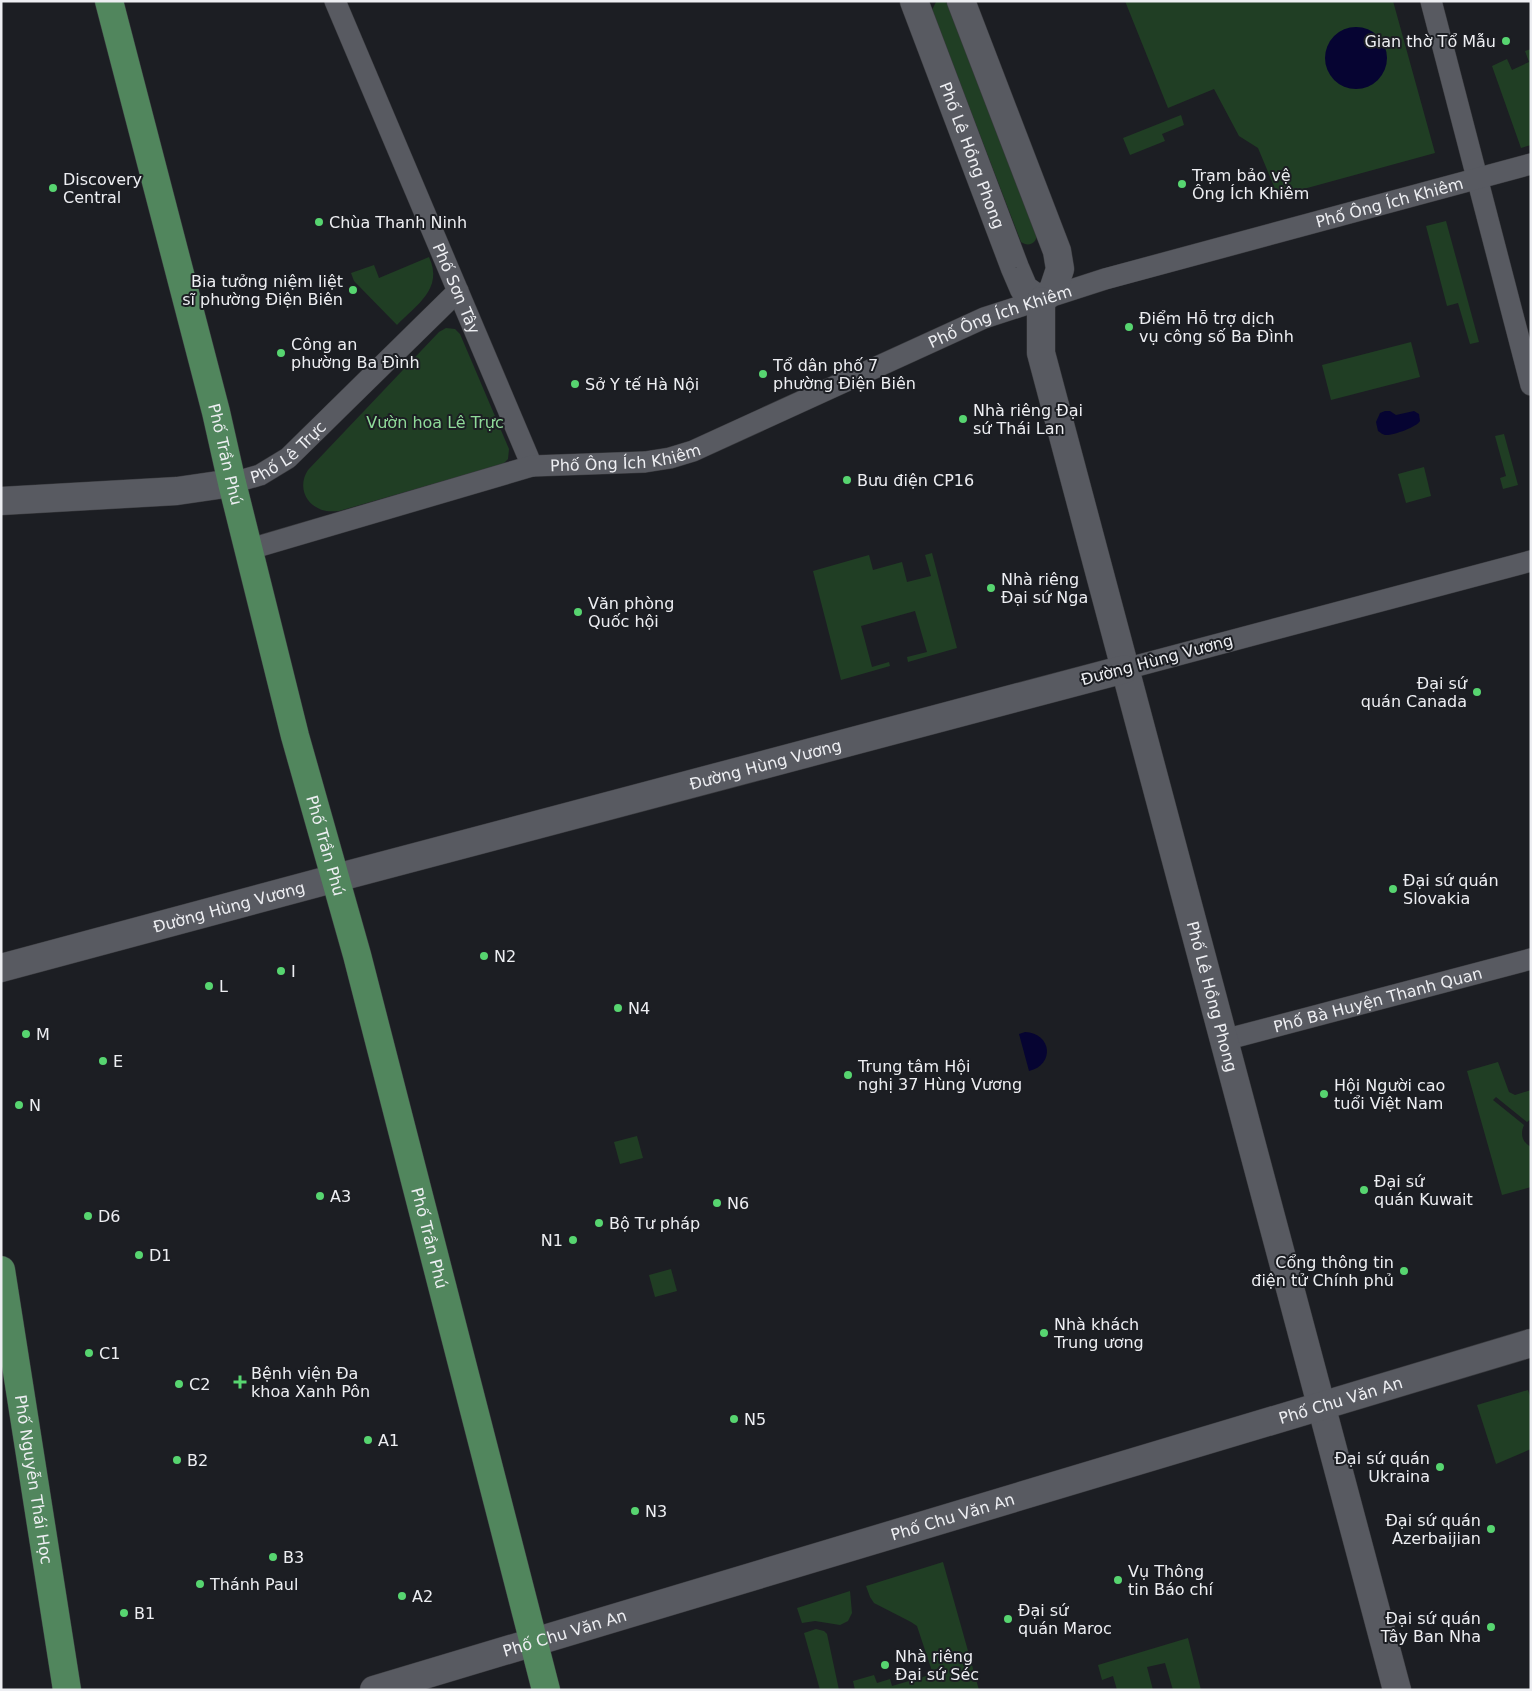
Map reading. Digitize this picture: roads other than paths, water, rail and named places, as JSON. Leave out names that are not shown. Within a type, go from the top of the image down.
[{"type":"main road","name":"Phố Trần Phú","points":[[109,1],[216,412],[295,736],[357,955],[546,1690]]},
{"type":"main road","name":"Phố Nguyễn Thái Học","points":[[1,1270],[67,1690]]},
{"type":"street","name":"Phố Sơn Tây","points":[[335,1],[532,466]]},
{"type":"street","name":"Phố Lê Hồng Phong","points":[[914,1],[1015,268],[1024,289],[1040,301],[1042,353],[1397,1690]]},
{"type":"street","points":[[962,1],[1057,251],[1060,269],[1053,290],[1040,301]]},
{"type":"street","points":[[1431,1],[1531,386]]},
{"type":"street","name":"Phố Ông Ích Khiêm","points":[[250,549],[532,466],[645,462],[670,458],[693,451],[984,318],[1105,279],[1531,164]]},
{"type":"street","name":"Phố Lê Trực","points":[[1,501],[177,491],[232,482],[260,475],[288,458],[458,290]]},
{"type":"street","name":"Đường Hùng Vương","points":[[1,968],[1531,561]]},
{"type":"street","name":"Phố Bà Huyện Thanh Quan","points":[[1224,1040],[1531,959]]},
{"type":"street","name":"Phố Chu Văn An","points":[[374,1690],[1531,1343]]},
{"type":"place","name":"Gian thờ Tổ Mẫu","points":[[1506,41]]},
{"type":"place","name":"Trạm bảo vệ Ông Ích Khiêm","points":[[1182,184]]},
{"type":"place","name":"Discovery Central","points":[[53,188]]},
{"type":"place","name":"Chùa Thanh Ninh","points":[[319,222]]},
{"type":"place","name":"Bia tưởng niệm liệt sĩ phường Điện Biên","points":[[353,290]]},
{"type":"place","name":"Điểm Hỗ trợ dịch vụ công số Ba Đình","points":[[1129,327]]},
{"type":"place","name":"Công an phường Ba Đình","points":[[281,353]]},
{"type":"place","name":"Tổ dân phố 7 phường Điện Biên","points":[[763,374]]},
{"type":"place","name":"Sở Y tế Hà Nội","points":[[575,384]]},
{"type":"place","name":"Nhà riêng Đại sứ Thái Lan","points":[[963,419]]},
{"type":"place","name":"Bưu điện CP16","points":[[847,480]]},
{"type":"place","name":"Nhà riêng Đại sứ Nga","points":[[991,588]]},
{"type":"place","name":"Văn phòng Quốc hội","points":[[578,612]]},
{"type":"place","name":"Đại sứ quán Canada","points":[[1477,692]]},
{"type":"place","name":"Đại sứ quán Slovakia","points":[[1393,889]]},
{"type":"place","name":"N2","points":[[484,956]]},
{"type":"place","name":"I","points":[[281,971]]},
{"type":"place","name":"L","points":[[209,986]]},
{"type":"place","name":"N4","points":[[618,1008]]},
{"type":"place","name":"M","points":[[26,1034]]},
{"type":"place","name":"E","points":[[103,1061]]},
{"type":"place","name":"Trung tâm Hội nghị 37 Hùng Vương","points":[[848,1075]]},
{"type":"place","name":"Hội Người cao tuổi Việt Nam","points":[[1324,1094]]},
{"type":"place","name":"N","points":[[19,1105]]},
{"type":"place","name":"Đại sứ quán Kuwait","points":[[1364,1190]]},
{"type":"place","name":"A3","points":[[320,1196]]},
{"type":"place","name":"N6","points":[[717,1203]]},
{"type":"place","name":"D6","points":[[88,1216]]},
{"type":"place","name":"Bộ Tư pháp","points":[[599,1223]]},
{"type":"place","name":"N1","points":[[573,1240]]},
{"type":"place","name":"D1","points":[[139,1255]]},
{"type":"place","name":"Cổng thông tin điện tử Chính phủ","points":[[1404,1271]]},
{"type":"place","name":"Nhà khách Trung ương","points":[[1044,1333]]},
{"type":"place","name":"C1","points":[[89,1353]]},
{"type":"place","name":"Bệnh viện Đa khoa Xanh Pôn","points":[[240,1382]]},
{"type":"place","name":"C2","points":[[179,1384]]},
{"type":"place","name":"N5","points":[[734,1419]]},
{"type":"place","name":"A1","points":[[368,1440]]},
{"type":"place","name":"B2","points":[[177,1460]]},
{"type":"place","name":"Đại sứ quán Ukraina","points":[[1440,1467]]},
{"type":"place","name":"N3","points":[[635,1511]]},
{"type":"place","name":"Đại sứ quán Azerbaijian","points":[[1491,1529]]},
{"type":"place","name":"B3","points":[[273,1557]]},
{"type":"place","name":"Vụ Thông tin Báo chí","points":[[1118,1580]]},
{"type":"place","name":"Thánh Paul","points":[[200,1584]]},
{"type":"place","name":"A2","points":[[402,1596]]},
{"type":"place","name":"B1","points":[[124,1613]]},
{"type":"place","name":"Đại sứ quán Maroc","points":[[1008,1619]]},
{"type":"place","name":"Đại sứ quán Tây Ban Nha","points":[[1491,1627]]},
{"type":"place","name":"Nhà riêng Đại sứ Séc","points":[[885,1665]]},
{"type":"park label","name":"Vườn hoa Lê Trực","points":[[435,422]]}]
